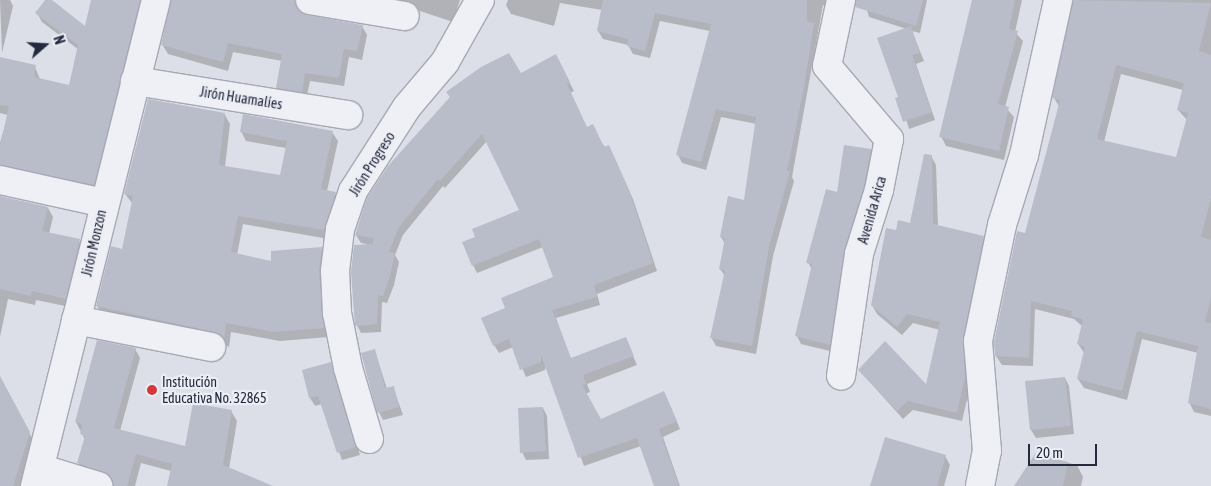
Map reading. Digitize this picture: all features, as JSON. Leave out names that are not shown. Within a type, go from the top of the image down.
[{"type":"street","name":"Jirón Monzon","points":[[38,477],[104,203],[156,0]]},
{"type":"street","points":[[310,0],[405,16]]},
{"type":"street","name":"Jirón Progreso","points":[[369,439],[348,368],[337,312],[335,271],[340,229],[353,191],[407,107],[445,62],[480,0]]},
{"type":"street","name":"Avenida Arica","points":[[840,0],[827,66],[889,139],[879,190],[859,254],[840,376]]},
{"type":"street","points":[[980,486],[987,451],[978,341],[1002,225],[1024,155],[1058,0]]},
{"type":"street","name":"Jirón Huamalíes","points":[[135,82],[348,115]]},
{"type":"street","points":[[0,180],[104,203]]},
{"type":"street","points":[[76,320],[211,348]]},
{"type":"street","points":[[38,477],[98,486]]},
{"type":"building","points":[[45,0],[52,0],[85,26],[91,0],[140,0],[94,185],[0,165],[0,146],[9,106],[0,105],[0,57],[36,65],[34,77],[69,85],[78,45],[35,13]]},
{"type":"building","points":[[171,0],[295,0],[300,12],[307,15],[363,25],[357,51],[344,49],[339,78],[305,73],[302,92],[276,88],[282,54],[228,43],[223,62],[161,45]]},
{"type":"building","points":[[603,0],[807,0],[807,22],[814,23],[804,88],[787,171],[790,171],[769,247],[752,346],[710,338],[725,270],[719,269],[725,238],[720,237],[728,196],[744,200],[756,117],[716,109],[701,162],[676,155],[711,24],[655,13],[645,51],[627,46],[628,39],[597,31]]},
{"type":"building","points":[[856,0],[923,0],[916,26],[855,7]]},
{"type":"building","points":[[972,0],[1015,0],[1009,29],[1018,31],[998,104],[1009,107],[999,151],[939,137]]},
{"type":"building","points":[[1073,0],[1211,3],[1199,51],[1211,55],[1211,198],[1201,237],[1211,240],[1211,297],[1205,322],[1211,323],[1211,409],[1188,403],[1198,346],[1137,331],[1122,391],[1077,379],[1085,347],[1077,344],[1083,319],[1071,316],[1072,311],[1031,301],[1029,358],[995,356],[994,342],[1017,231],[1025,233],[1060,100],[1052,98]],"holes":[[[1116,65],[1184,83],[1177,110],[1188,113],[1176,157],[1097,139]]]},
{"type":"building","points":[[911,26],[920,53],[912,55],[932,112],[903,122],[895,98],[898,97],[877,38]]},
{"type":"building","points":[[509,53],[521,73],[556,54],[570,82],[567,84],[587,127],[593,124],[604,147],[609,145],[629,190],[653,263],[594,285],[597,297],[552,310],[571,358],[626,337],[634,356],[583,375],[586,384],[582,385],[601,419],[664,391],[677,421],[659,429],[679,486],[654,486],[637,438],[578,458],[541,355],[541,362],[520,370],[509,339],[493,346],[481,318],[505,308],[501,298],[553,277],[539,239],[472,266],[462,242],[475,237],[472,229],[519,210],[482,134],[440,181],[438,179],[399,227],[389,252],[395,253],[390,276],[383,296],[378,295],[377,324],[355,326],[351,272],[354,245],[373,244],[373,238],[355,235],[367,198],[388,166],[450,97],[446,92],[481,67]]},
{"type":"building","points":[[148,99],[225,113],[219,165],[280,175],[287,141],[240,132],[243,114],[333,131],[321,189],[336,192],[324,230],[238,216],[231,252],[271,261],[271,251],[322,247],[319,272],[324,328],[274,332],[226,323],[224,339],[214,332],[96,306],[111,246],[122,249],[133,196],[124,194]]},
{"type":"building","points":[[844,145],[871,149],[864,186],[844,252],[830,345],[795,336],[812,264],[806,263],[826,189],[837,192]]},
{"type":"building","points":[[924,154],[932,155],[933,224],[984,236],[963,338],[965,377],[957,413],[908,401],[897,411],[858,370],[885,341],[926,384],[940,322],[907,314],[897,327],[871,305],[886,228],[896,230],[898,220],[910,223]]},
{"type":"building","points":[[0,196],[48,207],[42,231],[80,239],[66,299],[32,291],[31,296],[0,289]]},
{"type":"building","points":[[97,340],[136,348],[114,428],[185,446],[193,403],[232,410],[223,465],[273,486],[167,486],[172,464],[136,454],[127,486],[113,486],[109,475],[77,463],[85,436],[80,434],[82,424],[75,422]]},
{"type":"building","points":[[375,349],[385,388],[394,386],[399,407],[377,413],[361,353]]},
{"type":"building","points":[[331,362],[356,447],[337,453],[318,396],[309,398],[302,370]]},
{"type":"building","points":[[0,376],[30,432],[13,486],[0,486]]},
{"type":"building","points":[[1065,377],[1071,426],[1030,430],[1025,381]]},
{"type":"building","points":[[543,407],[546,451],[520,453],[518,408]]},
{"type":"building","points":[[885,437],[946,455],[937,486],[870,486]]},
{"type":"building","points":[[1035,454],[1068,462],[1063,486],[1014,486]]},
{"type":"place","name":"Institución Educativa No. 32865","points":[[152,390]]}]
